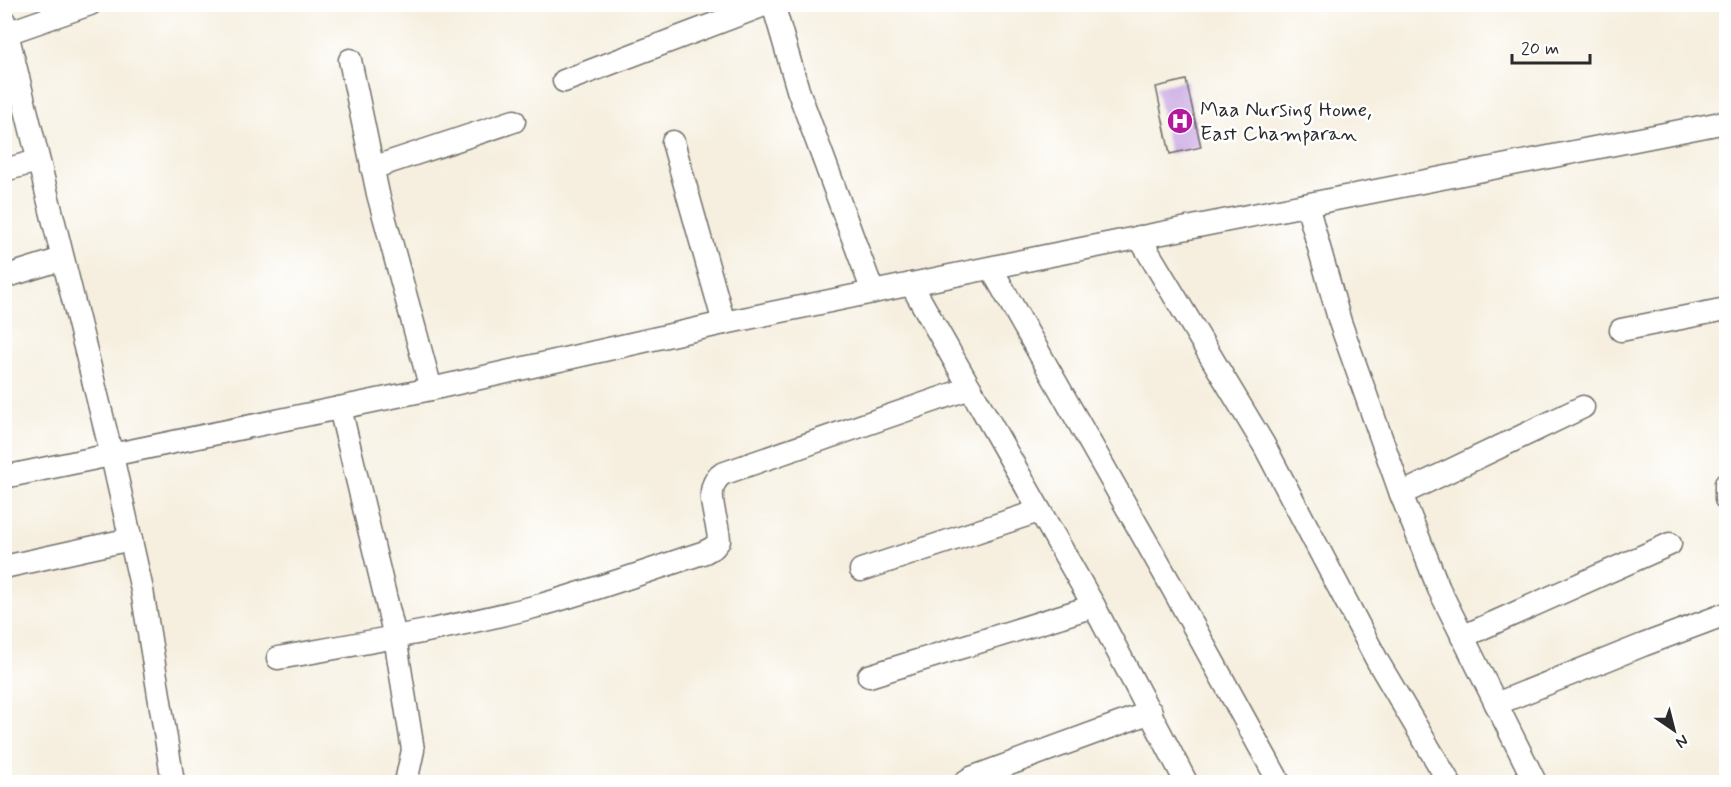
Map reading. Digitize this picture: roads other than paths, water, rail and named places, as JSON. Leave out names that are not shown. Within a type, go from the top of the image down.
[{"type":"street","points":[[90,4],[6,27],[14,105],[38,161],[112,456],[142,590],[173,783]]},
{"type":"street","points":[[564,81],[767,4]]},
{"type":"street","points":[[772,4],[798,90],[873,292]]},
{"type":"street","points":[[350,60],[372,168],[431,389]]},
{"type":"street","points":[[372,168],[514,121]]},
{"type":"street","points":[[4,477],[431,389],[724,323],[911,284],[1726,122]]},
{"type":"street","points":[[673,142],[724,323]]},
{"type":"street","points":[[4,170],[38,161]]},
{"type":"street","points":[[1307,205],[1340,322],[1401,494],[1439,589],[1535,783]]},
{"type":"street","points":[[1139,237],[1264,445],[1378,662],[1449,783]]},
{"type":"street","points":[[4,277],[62,259]]},
{"type":"street","points":[[991,268],[1280,783]]},
{"type":"street","points":[[911,284],[1094,606],[1186,783]]},
{"type":"street","points":[[1621,330],[1726,309]]},
{"type":"street","points":[[278,658],[395,637],[527,608],[714,548],[719,541],[719,536],[711,489],[713,483],[722,474],[970,388]]},
{"type":"street","points":[[1401,494],[1584,407]]},
{"type":"street","points":[[340,408],[395,637],[414,750],[406,783]]},
{"type":"street","points":[[1726,484],[1726,499]]},
{"type":"street","points":[[861,570],[1039,511]]},
{"type":"street","points":[[4,567],[131,539]]},
{"type":"street","points":[[1462,638],[1670,544]]},
{"type":"street","points":[[869,676],[1094,606]]},
{"type":"street","points":[[1496,704],[1726,614]]},
{"type":"street","points":[[965,783],[972,778],[1150,712]]},
{"type":"place","name":"Maa Nursing Home, East Champaran","points":[[1180,121]]}]
